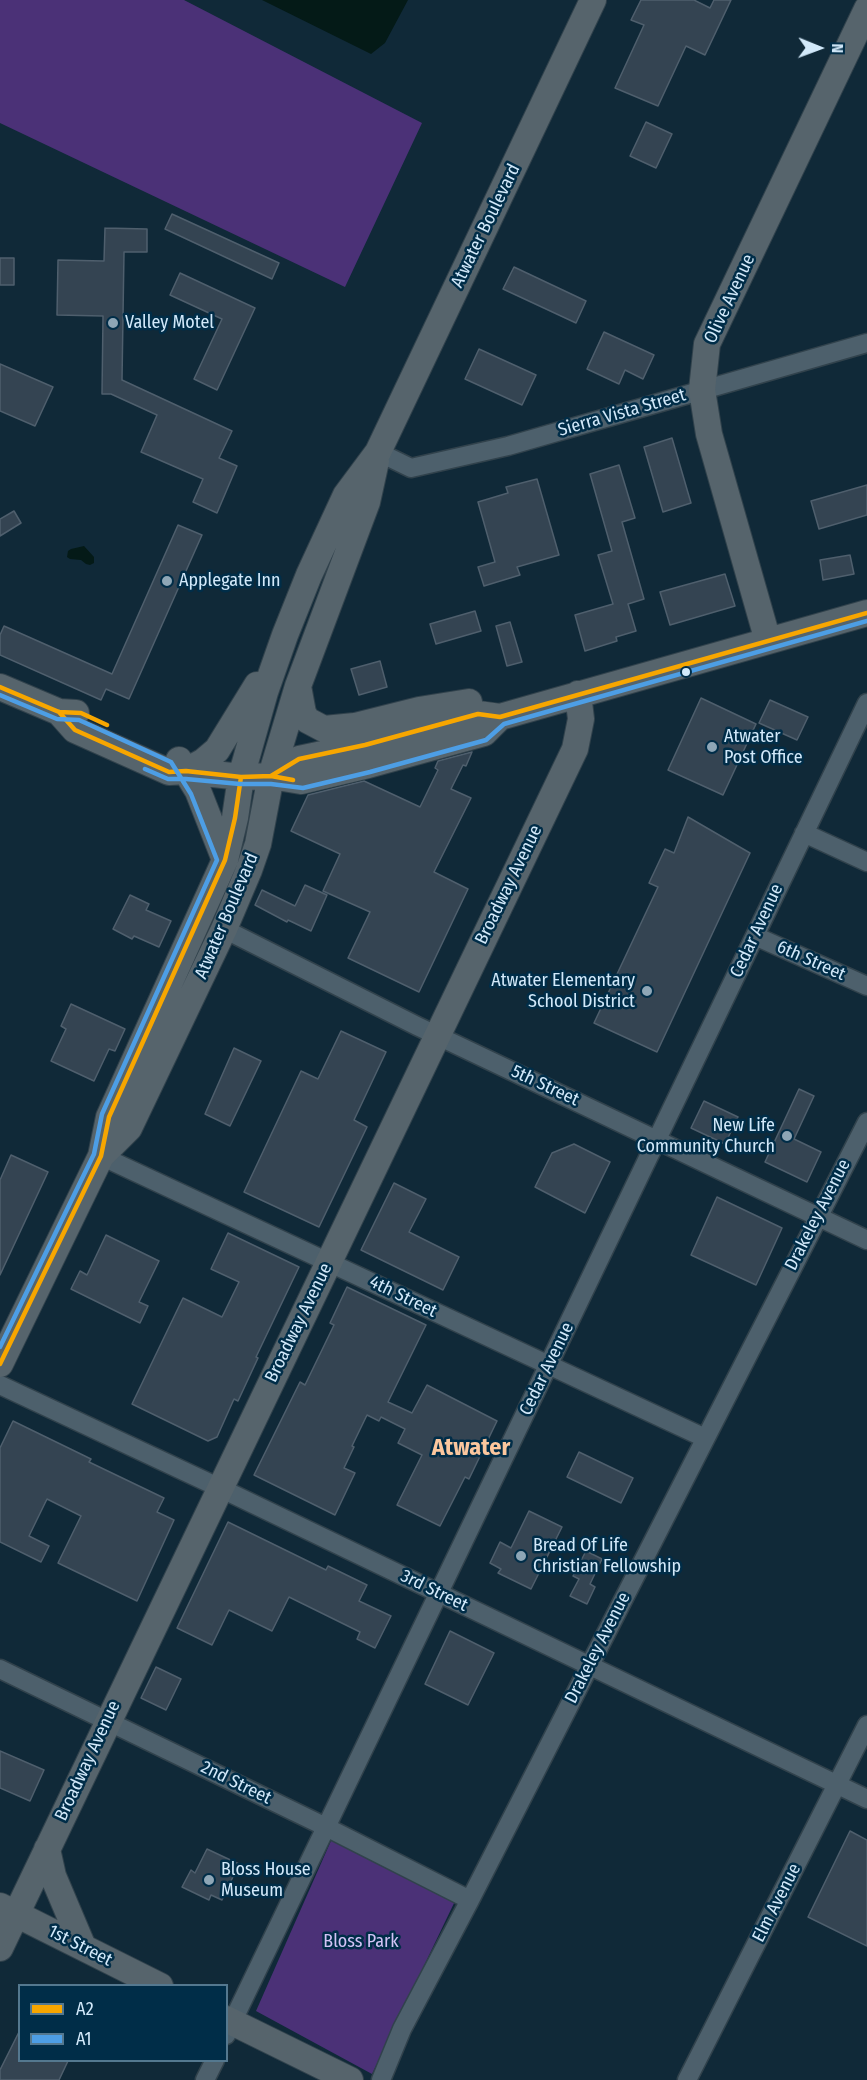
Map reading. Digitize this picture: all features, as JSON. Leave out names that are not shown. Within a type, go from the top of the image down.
[{"type":"main road","name":"Atwater Boulevard","points":[[0,1364],[102,1156],[109,1117],[225,860],[242,777],[265,692],[309,575],[346,495],[378,452],[593,0]]},
{"type":"main road","name":"Olive Avenue","points":[[768,641],[709,434],[702,390],[707,344],[867,9]]},
{"type":"main road","name":"Atwater Boulevard","points":[[102,1156],[129,1128],[224,929],[249,870],[258,844],[271,776],[298,686],[367,502],[378,452]]},
{"type":"main road","points":[[298,686],[303,712],[307,720],[324,729],[355,726],[418,710],[468,702],[489,715],[578,694],[867,613]]},
{"type":"main road","points":[[186,771],[204,761],[217,750],[279,650]]},
{"type":"main road","points":[[0,687],[59,712],[75,730],[169,772],[186,771],[242,777],[271,776],[301,781],[484,733],[489,715]]},
{"type":"main road","name":"Broadway Avenue","points":[[0,1948],[8,1910],[47,1849],[575,749],[581,718],[578,694]]},
{"type":"main road","points":[[186,771],[207,811],[225,860]]},
{"type":"main road","points":[[47,1849],[53,1876],[83,1947]]},
{"type":"main road","name":"1st Street","points":[[8,1910],[156,1984]]},
{"type":"main road","points":[[229,2025],[350,2080]]},
{"type":"street","name":"Sierra Vista Street","points":[[378,452],[411,468],[508,446],[867,342]]},
{"type":"street","name":"Cedar Avenue","points":[[229,2025],[440,1593],[804,833],[860,732],[867,703]]},
{"type":"street","points":[[804,833],[867,862]]},
{"type":"street","name":"5th Street","points":[[224,929],[437,1035],[867,1240]]},
{"type":"street","name":"6th Street","points":[[755,936],[867,986]]},
{"type":"street","name":"Drakeley Avenue","points":[[381,2080],[402,2029],[867,1122]]},
{"type":"street","name":"4th Street","points":[[102,1156],[705,1438]]},
{"type":"street","name":"3rd Street","points":[[0,1385],[440,1593],[867,1799]]},
{"type":"street","name":"2nd Street","points":[[0,1669],[326,1827],[470,1900]]},
{"type":"street","name":"Elm Avenue","points":[[687,2080],[867,1725]]},
{"type":"street","points":[[205,2080],[214,2062]]},
{"type":"green space","points":[[0,0],[184,0],[422,123],[345,287],[0,123]]},
{"type":"green space","name":"Bloss Park","points":[[334,1834],[456,1899],[372,2074],[256,2011]]},
{"type":"shaded area","points":[[262,0],[408,0],[385,43],[371,54]]},
{"type":"shaded area","points":[[84,546],[94,557],[94,563],[90,565],[67,557],[71,549]]},
{"type":"building","points":[[641,0],[694,0],[710,8],[714,0],[731,0],[705,55],[686,46],[658,106],[615,88],[644,25],[631,20]]},
{"type":"building","points":[[646,122],[672,134],[656,168],[630,156]]},
{"type":"building","points":[[172,214],[279,263],[272,279],[165,229]]},
{"type":"building","points":[[105,228],[147,229],[147,252],[124,252],[122,380],[232,431],[219,458],[237,466],[217,513],[193,502],[203,479],[141,452],[157,415],[111,394],[102,394],[103,316],[57,315],[58,260],[104,261]]},
{"type":"building","points":[[0,258],[14,258],[14,285],[0,285]]},
{"type":"building","points":[[514,267],[586,301],[576,323],[503,289]]},
{"type":"building","name":"Valley Motel","points":[[180,273],[255,308],[217,390],[194,379],[222,319],[170,295]]},
{"type":"building","points":[[604,332],[654,355],[643,379],[625,370],[619,384],[587,369]]},
{"type":"building","points":[[479,349],[536,375],[522,405],[465,379]]},
{"type":"building","points":[[0,364],[53,387],[35,426],[0,411]]},
{"type":"building","points":[[672,438],[691,503],[663,512],[644,447]]},
{"type":"building","points":[[619,465],[635,518],[622,522],[644,599],[628,604],[636,631],[616,637],[617,641],[585,651],[575,615],[613,604],[598,555],[612,551],[590,474]]},
{"type":"building","points":[[537,479],[559,555],[517,567],[520,575],[484,586],[478,567],[495,562],[478,502],[508,493],[506,487]]},
{"type":"building","points":[[867,485],[867,515],[819,529],[811,501]]},
{"type":"building","points":[[14,511],[21,523],[0,536],[0,519]]},
{"type":"building","name":"Applegate Inn","points":[[178,525],[202,535],[129,699],[106,689],[101,700],[0,655],[0,635],[4,626],[112,674]]},
{"type":"building","points":[[850,555],[854,574],[823,580],[820,560]]},
{"type":"building","points":[[725,574],[735,606],[670,625],[660,592]]},
{"type":"building","points":[[475,611],[481,631],[436,644],[430,624]]},
{"type":"building","points":[[510,622],[522,662],[507,666],[496,626]]},
{"type":"building","points":[[380,661],[387,687],[359,695],[351,669]]},
{"type":"building","name":"Atwater Post Office","points":[[701,698],[756,724],[723,795],[668,770]]},
{"type":"building","points":[[770,700],[808,717],[797,740],[759,723]]},
{"type":"building","points":[[472,752],[451,789],[471,798],[434,872],[468,889],[419,992],[348,958],[370,912],[323,891],[340,854],[291,831],[308,795],[364,781],[420,807],[438,770],[435,768],[438,761]]},
{"type":"building","points":[[688,817],[750,853],[657,1052],[594,1023],[658,887],[649,883],[665,849],[674,853]]},
{"type":"building","points":[[305,885],[327,895],[311,931],[288,920],[287,922],[255,905],[262,890],[295,906]]},
{"type":"building","points":[[130,895],[149,904],[146,910],[171,921],[159,947],[134,936],[132,939],[113,929]]},
{"type":"building","points":[[71,1004],[125,1029],[115,1051],[109,1049],[94,1081],[51,1061],[66,1029],[61,1026]]},
{"type":"building","points":[[341,1031],[386,1052],[354,1120],[367,1127],[319,1227],[244,1192],[301,1071],[318,1079]]},
{"type":"building","points":[[234,1048],[261,1061],[230,1126],[205,1114]]},
{"type":"building","name":"New Life Community Church","points":[[799,1089],[814,1096],[794,1139],[821,1152],[807,1182],[765,1162]]},
{"type":"building","points":[[704,1101],[738,1117],[725,1144],[691,1128]]},
{"type":"building","points":[[574,1144],[610,1162],[585,1213],[535,1187],[552,1153]]},
{"type":"building","points":[[11,1155],[48,1172],[0,1275],[0,1180]]},
{"type":"building","points":[[394,1183],[426,1199],[409,1232],[459,1257],[443,1290],[361,1250]]},
{"type":"building","points":[[717,1197],[782,1228],[756,1285],[691,1255]]},
{"type":"building","points":[[228,1233],[299,1267],[256,1357],[258,1358],[238,1401],[234,1399],[217,1437],[208,1441],[132,1404],[183,1298],[222,1317],[239,1282],[211,1269]]},
{"type":"building","points":[[106,1235],[159,1261],[139,1302],[148,1306],[140,1323],[71,1289],[80,1271],[87,1275]]},
{"type":"building","points":[[347,1287],[426,1325],[388,1402],[412,1413],[427,1385],[497,1421],[469,1479],[465,1477],[440,1526],[397,1505],[422,1455],[398,1443],[405,1429],[381,1417],[379,1421],[367,1415],[352,1446],[354,1447],[344,1468],[355,1473],[335,1515],[254,1475],[300,1382],[305,1385],[334,1325],[330,1323]]},
{"type":"building","points":[[13,1421],[91,1459],[89,1462],[164,1498],[157,1512],[174,1520],[137,1601],[58,1563],[81,1516],[47,1499],[29,1536],[49,1546],[41,1562],[0,1542],[0,1448]]},
{"type":"building","points":[[579,1452],[633,1478],[621,1503],[567,1477]]},
{"type":"building","name":"Bread Of Life Christian Fellowship","points":[[529,1511],[562,1527],[531,1589],[498,1573],[501,1569],[490,1563],[500,1542],[511,1548]]},
{"type":"building","points":[[228,1522],[326,1570],[328,1566],[367,1585],[359,1601],[391,1616],[375,1648],[357,1639],[360,1632],[289,1597],[272,1631],[229,1610],[212,1645],[177,1628]]},
{"type":"building","points":[[586,1551],[602,1559],[590,1584],[595,1587],[587,1604],[570,1596],[579,1579],[573,1576]]},
{"type":"building","points":[[450,1631],[494,1653],[468,1705],[425,1684]]},
{"type":"building","points":[[156,1667],[181,1679],[166,1710],[141,1698]]},
{"type":"building","points":[[0,1751],[44,1770],[30,1801],[0,1788]]},
{"type":"building","points":[[850,1831],[867,1840],[867,1946],[808,1917]]},
{"type":"building","name":"Bloss House Museum","points":[[207,1849],[239,1864],[222,1900],[211,1895],[209,1900],[182,1887],[191,1870],[195,1873]]},
{"type":"building","points":[[18,2034],[18,2062],[68,2062],[59,2080],[0,2080],[0,2070]]},
{"type":"transit line","name":"A2","points":[[271,776],[299,759],[365,745],[478,714],[500,717],[867,613]]},
{"type":"transit line","name":"A1","points":[[145,769],[168,779],[271,784],[303,788],[486,740],[504,724],[867,621]]},
{"type":"transit line","name":"A2","points":[[0,687],[59,712],[81,713],[107,725]]},
{"type":"transit line","name":"A1","points":[[0,695],[57,719],[79,720],[171,762],[191,794],[217,860],[102,1114],[94,1154],[0,1347]]},
{"type":"transit line","name":"A2","points":[[59,712],[75,730],[169,772],[186,771],[241,777],[271,776],[293,780]]},
{"type":"transit line","name":"A2","points":[[0,1364],[101,1156],[109,1117],[225,860],[235,818],[241,777]]},
{"type":"place","name":"Valley Motel","points":[[113,323]]},
{"type":"place","name":"Applegate Inn","points":[[167,581]]},
{"type":"place","name":"Atwater Post Office","points":[[712,747]]},
{"type":"place","name":"Atwater Elementary School District","points":[[647,991]]},
{"type":"place","name":"New Life Community Church","points":[[787,1136]]},
{"type":"place","name":"Bread Of Life Christian Fellowship","points":[[521,1556]]},
{"type":"place","name":"Bloss House Museum","points":[[209,1880]]},
{"type":"district","name":"Atwater","points":[[471,1448]]}]
